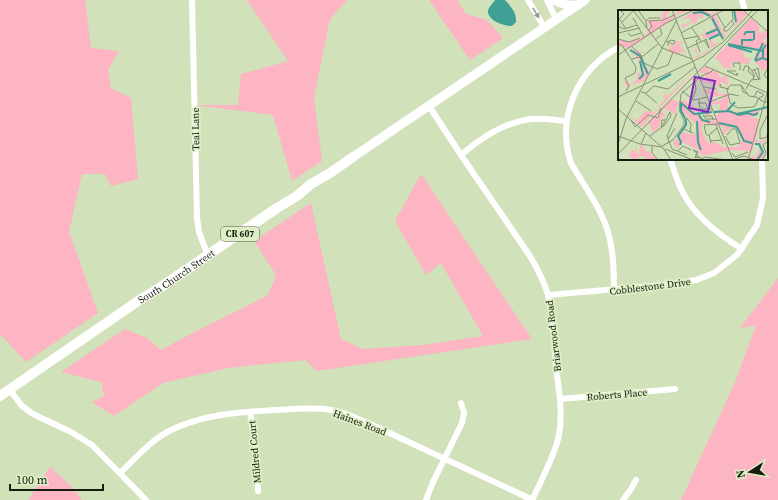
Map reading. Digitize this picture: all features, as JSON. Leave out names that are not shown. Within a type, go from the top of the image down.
[{"type":"main road","points":[[554,0],[562,4],[582,2]]},
{"type":"main road","points":[[353,157],[544,26],[582,2]]},
{"type":"main road","name":"South Church Street","points":[[0,396],[141,299],[297,196],[310,184],[353,157]]},
{"type":"street","name":"Teal Lane","points":[[192,0],[197,218],[199,232],[208,256]]},
{"type":"street","points":[[528,0],[544,26]]},
{"type":"street","points":[[547,0],[556,19]]},
{"type":"street","points":[[742,0],[745,10]]},
{"type":"street","points":[[614,290],[613,258],[608,230],[598,208],[571,163],[568,147],[567,121],[571,101],[583,78],[602,58],[618,48]]},
{"type":"street","name":"Briarwood Road","points":[[429,106],[532,260],[548,295],[552,319],[560,399],[560,417],[558,437],[533,500]]},
{"type":"street","points":[[461,154],[487,135],[515,122],[537,119],[567,121]]},
{"type":"street","points":[[670,160],[683,192],[692,206],[703,219],[742,249]]},
{"type":"street","name":"Cobblestone Drive","points":[[548,295],[674,284],[696,280],[723,268],[742,249],[757,226],[763,189],[762,160]]},
{"type":"street","name":"Roberts Place","points":[[560,399],[675,389]]},
{"type":"street","points":[[10,390],[22,406],[33,414],[71,432],[92,445],[146,500]]},
{"type":"street","points":[[426,500],[463,418],[464,412],[462,403]]},
{"type":"street","name":"Haines Road","points":[[120,473],[148,446],[168,432],[185,425],[211,417],[250,412],[310,408],[340,412],[380,428],[533,500]]},
{"type":"street","name":"Mildred Court","points":[[250,412],[255,445],[258,491]]},
{"type":"street","points":[[623,500],[636,480]]},
{"type":"shaded area","points":[[0,0],[85,0],[91,48],[119,51],[108,70],[111,88],[131,98],[138,179],[111,186],[105,174],[82,174],[69,232],[98,313],[26,362],[0,334]]},
{"type":"shaded area","points":[[247,0],[347,0],[330,19],[314,97],[322,161],[292,181],[273,115],[194,105],[238,105],[241,74],[288,61]]},
{"type":"shaded area","points":[[429,0],[457,0],[466,14],[487,20],[503,38],[470,60]]},
{"type":"shaded area","points":[[421,174],[532,339],[317,371],[305,360],[228,368],[163,383],[114,416],[92,402],[104,396],[101,382],[61,372],[125,329],[147,338],[161,350],[268,295],[276,275],[254,241],[311,203],[341,339],[363,349],[423,345],[483,336],[441,263],[426,275],[395,221]]},
{"type":"shaded area","points":[[778,278],[778,500],[681,500],[736,380],[756,325],[740,328]]},
{"type":"shaded area","points":[[50,467],[71,486],[82,500],[28,500]]},
{"type":"water","points":[[495,0],[505,0],[515,13],[516,22],[512,26],[501,24],[493,20],[489,15],[488,10]]}]
